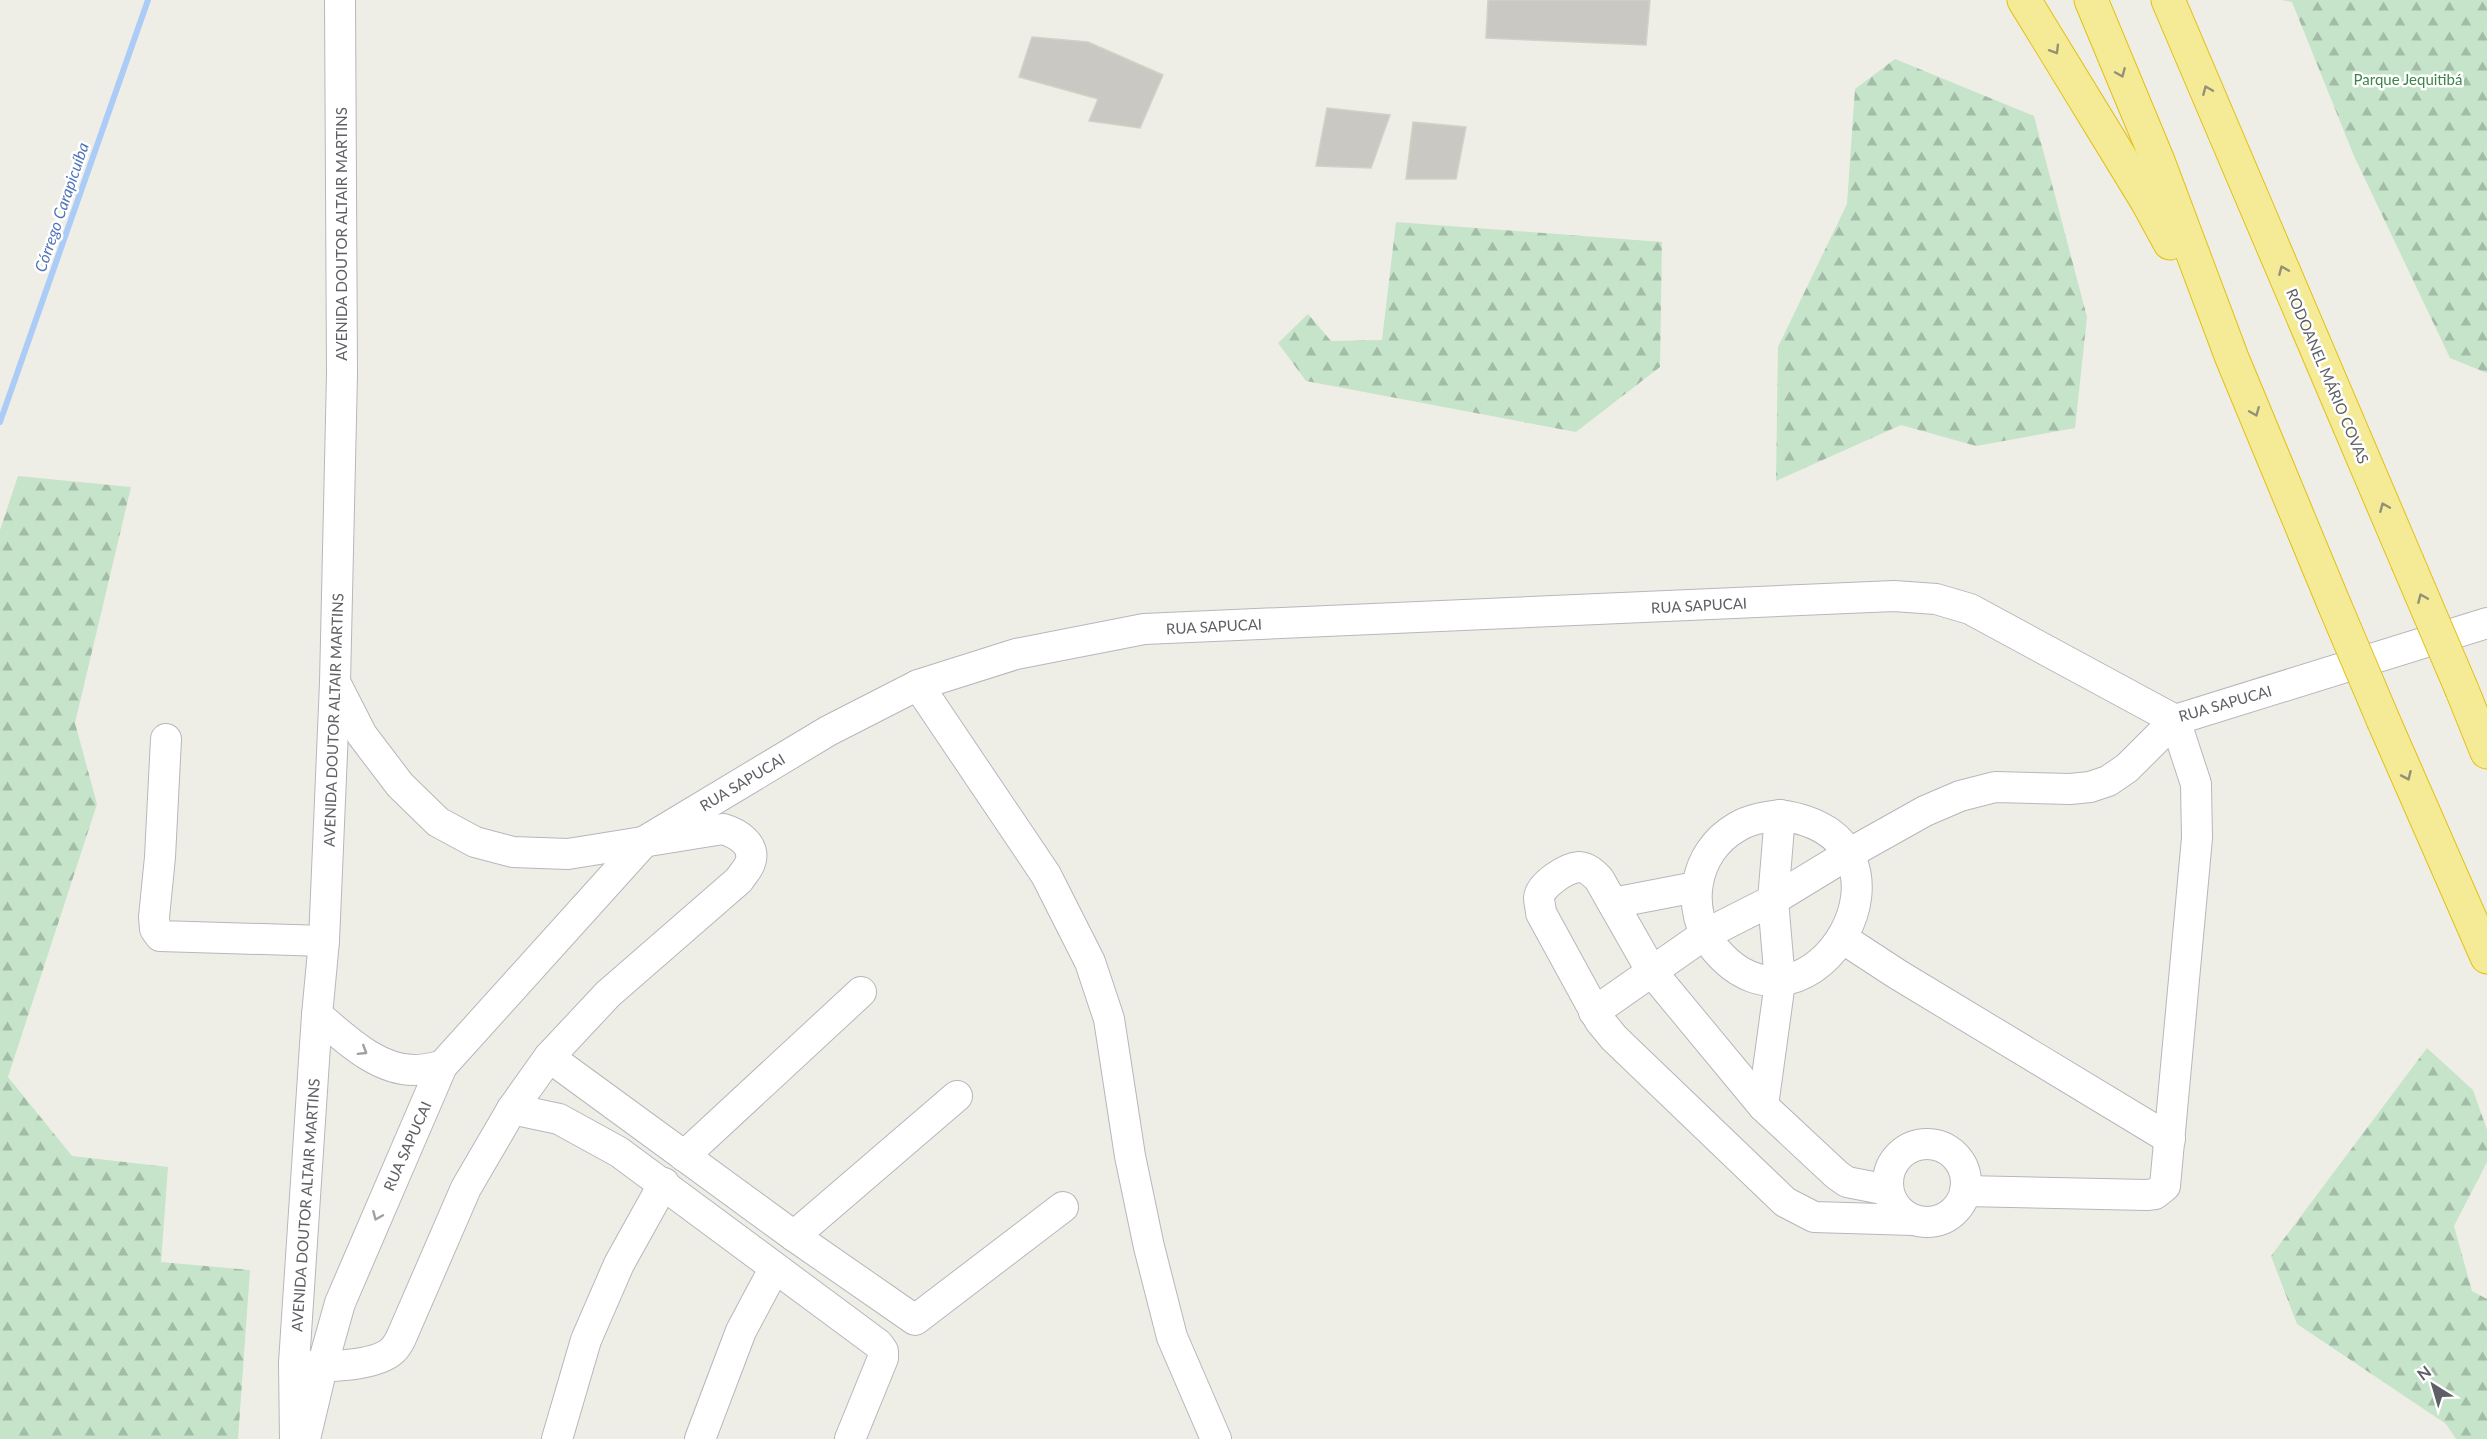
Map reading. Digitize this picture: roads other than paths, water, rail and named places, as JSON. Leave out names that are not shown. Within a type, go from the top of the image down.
[{"type":"highway","points":[[2024,0],[2147,201],[2232,358]]},
{"type":"highway","points":[[2091,0],[2157,161],[2232,358],[2384,722],[2487,957]]},
{"type":"highway","name":"RODOANEL MÁRIO COVAS","points":[[2168,0],[2487,752]]},
{"type":"street","name":"AVENIDA DOUTOR ALTAIR MARTINS","points":[[295,1439],[308,1365],[317,1015],[324,941],[335,683],[342,374],[340,0]]},
{"type":"street","name":"RUA SAPUCAI","points":[[305,1439],[308,1365],[340,1303],[442,1066],[645,841],[828,731],[918,685],[1016,654],[1144,629],[1894,596],[1936,599],[1971,609],[2175,720],[2487,623]]},
{"type":"street","points":[[308,1365],[378,1359],[393,1351],[401,1338],[466,1188],[512,1109],[549,1057],[608,994],[739,880],[750,862],[750,848],[738,833],[723,829],[568,854],[513,852],[475,842],[438,822],[399,785],[362,735],[335,683]]},
{"type":"street","points":[[918,685],[1046,875],[1090,962],[1109,1019],[1130,1156],[1149,1247],[1172,1337],[1216,1439]]},
{"type":"street","points":[[1594,1012],[1704,935],[1773,900],[1925,811],[1960,796],[1995,787],[2070,789],[2090,787],[2108,781],[2127,768],[2175,720],[2196,784],[2197,838],[2165,1185],[2155,1194],[1965,1191]]},
{"type":"street","points":[[166,739],[160,857],[154,917],[155,928],[160,936],[324,941]]},
{"type":"street","points":[[1763,1106],[1780,982],[1773,900],[1780,814]]},
{"type":"street","points":[[1780,814],[1801,817],[1820,825],[1837,837],[1850,853],[1856,879],[1852,920],[1842,938],[1826,958],[1806,974],[1780,982],[1746,975],[1730,965],[1704,935],[1696,911],[1696,887],[1704,861],[1718,842],[1736,827],[1757,818],[1780,814]]},
{"type":"street","points":[[1888,1190],[1847,1182],[1837,1176],[1763,1106],[1652,972],[1599,879],[1592,872],[1579,867],[1561,874],[1546,884],[1539,897],[1541,913],[1594,1012],[1614,1038],[1785,1202],[1814,1217],[1926,1222],[1939,1220],[1951,1214],[1960,1204],[1965,1191],[1965,1173],[1957,1156],[1941,1146],[1923,1143],[1911,1146],[1900,1153],[1892,1164],[1887,1176],[1892,1203],[1901,1213],[1913,1220]]},
{"type":"street","points":[[1613,903],[1696,887]]},
{"type":"street","points":[[1842,938],[2170,1139]]},
{"type":"street","points":[[684,1156],[861,992]]},
{"type":"street","points":[[317,1015],[359,1049],[387,1064],[413,1070],[442,1066]]},
{"type":"street","points":[[549,1057],[794,1236],[915,1320],[1063,1207]]},
{"type":"street","points":[[794,1236],[957,1096]]},
{"type":"street","points":[[512,1109],[559,1119],[619,1152],[878,1344],[883,1351],[883,1358],[850,1439]]},
{"type":"street","points":[[557,1439],[586,1341],[619,1264],[664,1184]]},
{"type":"street","points":[[700,1439],[741,1330],[774,1269]]},
{"type":"waterway","name":"Córrego Carapicuíba","points":[[0,422],[148,0]]},
{"type":"park label","name":"Parque Jequitibá","points":[[2408,79]]}]
